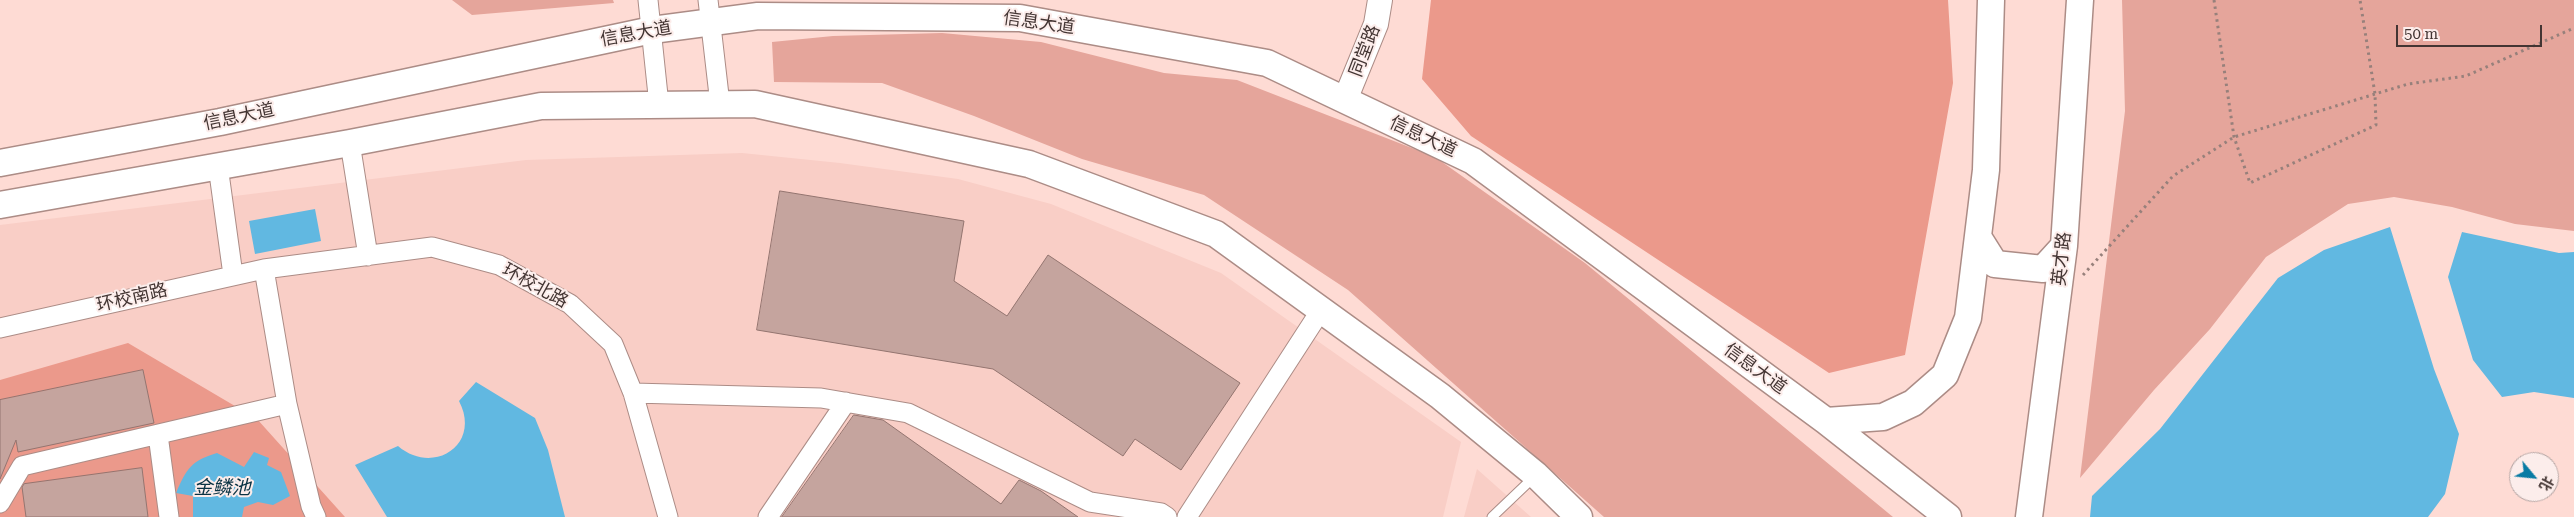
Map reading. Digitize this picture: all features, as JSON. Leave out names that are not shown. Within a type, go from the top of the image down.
[{"type":"main road","points":[[1826,420],[1883,417],[1913,403],[1945,376],[1968,318],[1986,170],[1991,0]]},
{"type":"main road","name":"英才路","points":[[2029,517],[2064,246],[2080,0]]},
{"type":"main road","name":"信息大道","points":[[0,163],[220,122],[652,30],[709,11],[758,16],[1020,18],[1267,63],[1473,161],[1826,420],[1948,517]]},
{"type":"main road","points":[[0,205],[541,106],[755,104],[1029,164],[1216,234],[1440,396],[1536,475],[1580,517]]},
{"type":"main road","points":[[1978,237],[1995,264],[2025,268],[2043,269],[2064,246]]},
{"type":"street","points":[[648,0],[659,105]]},
{"type":"street","name":"同堂路","points":[[1345,100],[1376,24],[1380,0]]},
{"type":"street","points":[[709,11],[720,104]]},
{"type":"street","points":[[350,142],[368,256]]},
{"type":"street","points":[[218,166],[233,275]]},
{"type":"street","name":"环校北路","points":[[264,270],[432,247],[499,265],[570,304],[613,344],[633,393],[668,517]]},
{"type":"street","points":[[264,270],[287,404],[311,506],[316,517]]},
{"type":"street","name":"环校南路","points":[[0,328],[233,275],[264,270]]},
{"type":"street","points":[[1186,517],[1321,310]]},
{"type":"street","points":[[633,393],[821,398],[908,413],[1090,502],[1161,513],[1167,517]]},
{"type":"street","points":[[768,517],[846,402]]},
{"type":"street","points":[[0,503],[22,466],[287,404]]},
{"type":"street","points":[[158,434],[169,517]]},
{"type":"lane","points":[[1492,517],[1536,475]]},
{"type":"path","points":[[2214,0],[2234,136],[2250,183],[2376,125],[2375,94],[2360,0]]},
{"type":"path","points":[[2057,303],[2173,176],[2234,136],[2408,84],[2466,76],[2574,28]]},
{"type":"shaded area","points":[[452,0],[613,0],[614,3],[472,15]]},
{"type":"shaded area","points":[[1431,0],[1948,0],[1953,83],[1905,355],[1829,373],[1471,136],[1422,79]]},
{"type":"shaded area","points":[[2122,0],[2574,0],[2574,231],[2515,224],[2452,207],[2394,197],[2348,204],[2266,257],[2210,329],[2154,390],[2080,478],[2125,111]]},
{"type":"shaded area","points":[[942,33],[1041,42],[1164,73],[1237,80],[1435,157],[1585,263],[1893,517],[1604,517],[1348,290],[1204,195],[1082,159],[974,116],[882,83],[774,82],[772,42],[833,36]]},
{"type":"shaded area","points":[[742,153],[840,163],[958,179],[1051,204],[1221,273],[1461,442],[1443,517],[0,517],[0,225],[526,160]]},
{"type":"shaded area","points":[[128,343],[257,419],[345,517],[0,517],[0,380]]},
{"type":"shaded area","points":[[1477,469],[1531,517],[1464,517]]},
{"type":"water","points":[[315,209],[321,241],[255,254],[249,221]]},
{"type":"water","points":[[2390,227],[2434,369],[2459,434],[2445,494],[2428,517],[2090,517],[2092,496],[2160,429],[2278,278],[2324,250]]},
{"type":"water","points":[[2462,232],[2559,253],[2574,252],[2574,398],[2534,392],[2502,397],[2473,360],[2448,277]]},
{"type":"water","points":[[476,382],[535,418],[548,450],[565,517],[387,517],[355,465],[398,446],[412,454],[426,458],[439,457],[450,451],[459,442],[464,431],[464,417],[459,401]]},
{"type":"water","name":"金鳞池","points":[[254,452],[269,458],[267,465],[281,472],[290,496],[273,505],[258,502],[244,507],[242,517],[193,517],[193,496],[176,493],[187,471],[201,459],[217,453],[244,467]]},
{"type":"building","points":[[780,191],[964,221],[954,281],[1007,316],[1048,255],[1240,383],[1181,470],[1135,439],[1123,456],[993,369],[757,330]]},
{"type":"building","points":[[143,370],[154,423],[18,452],[16,440],[0,479],[0,400]]},
{"type":"building","points":[[854,415],[883,420],[1001,504],[1019,480],[1041,491],[1078,517],[782,517]]},
{"type":"building","points":[[142,468],[148,517],[26,517],[22,487],[24,484]]}]
